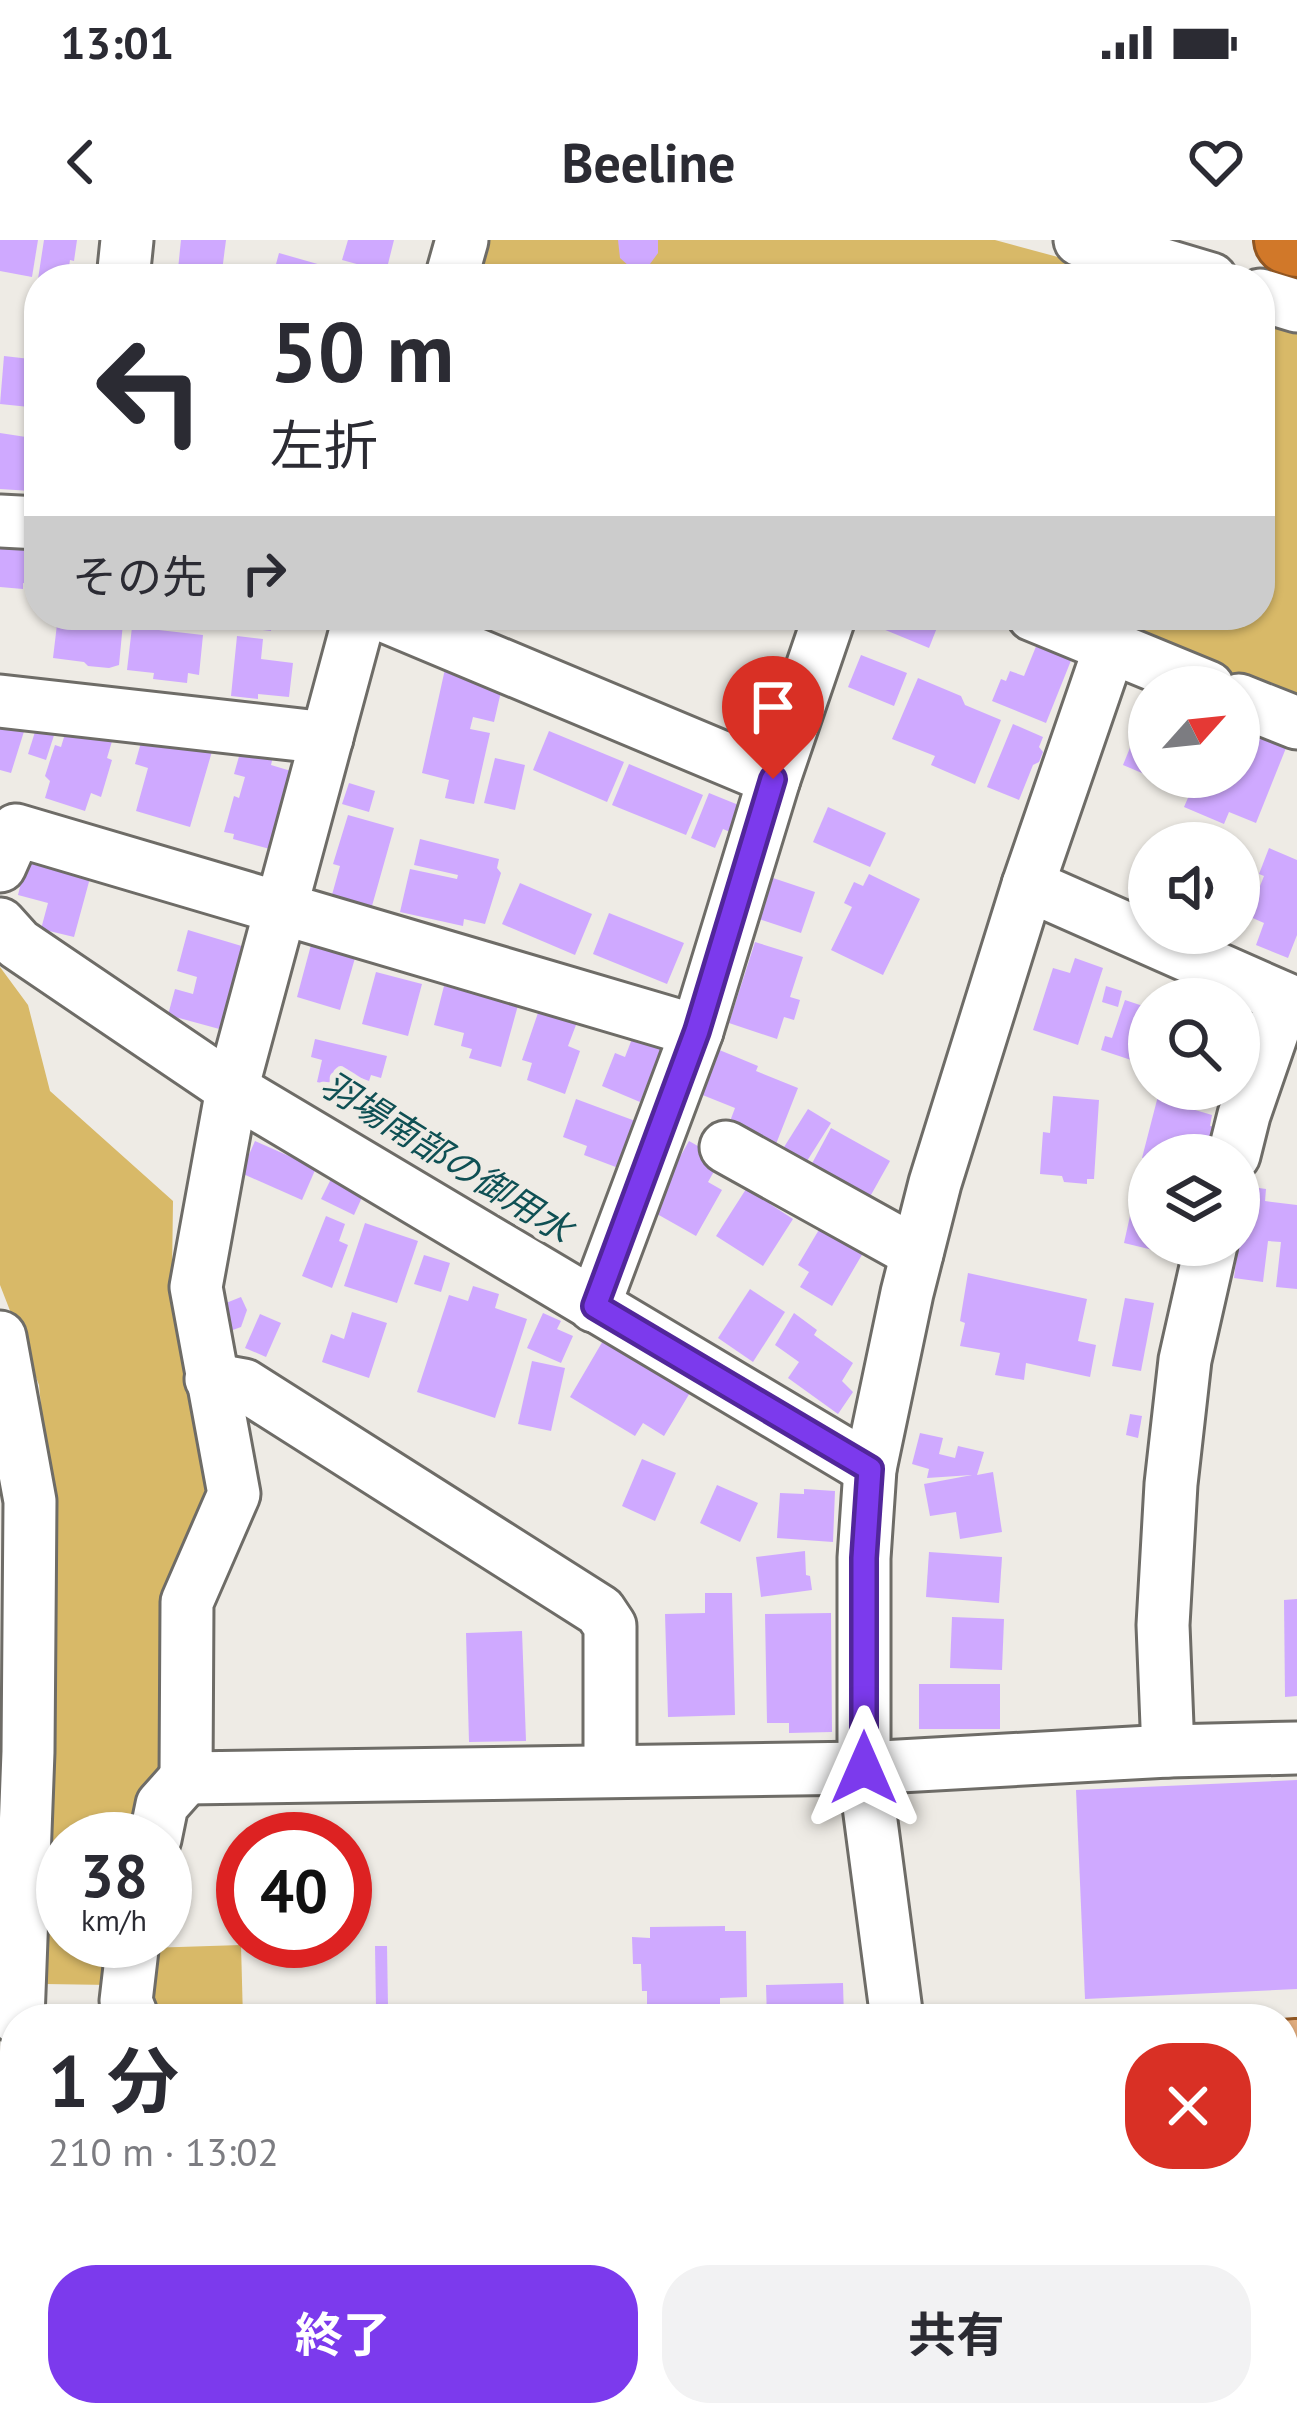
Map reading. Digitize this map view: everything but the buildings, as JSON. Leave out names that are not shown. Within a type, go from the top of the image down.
[{"type":"highway","points":[[1288,240],[1297,243]]},
{"type":"street","points":[[1079,240],[1160,264]]},
{"type":"street","points":[[161,1812],[186,1778],[187,1602],[234,1494],[196,1287],[232,1089],[357,630]]},
{"type":"street","points":[[418,630],[773,779]]},
{"type":"street","points":[[595,1306],[697,1031],[773,779],[825,630]]},
{"type":"street","points":[[1069,630],[1156,666]]},
{"type":"street","points":[[895,2004],[864,1768],[864,1558],[870,1469],[935,1183],[1109,647]]},
{"type":"street","points":[[0,701],[327,738]]},
{"type":"street","points":[[1260,709],[1297,724]]},
{"type":"street","points":[[0,866],[16,830],[697,1031]]},
{"type":"street","points":[[1028,885],[1290,1001],[1239,1134]]},
{"type":"street","points":[[0,924],[18,944],[232,1089],[870,1469]]},
{"type":"street","points":[[726,1147],[917,1253]]},
{"type":"street","points":[[1168,1751],[1163,1625],[1171,1484],[1185,1360],[1206,1266]]},
{"type":"street","points":[[0,1337],[15,1503],[28,1752],[19,2004]]},
{"type":"street","points":[[211,1378],[244,1385],[600,1611],[610,1626],[610,1771]]},
{"type":"street","points":[[186,1778],[864,1768],[1297,1748]]},
{"type":"street","points":[[127,2004],[128,1968]]},
{"type":"shaded area","points":[[479,240],[995,240],[1084,264],[472,264]]},
{"type":"shaded area","points":[[1275,316],[1297,322],[1297,701],[1260,686],[1260,666],[1210,666],[1121,630],[1275,630]]},
{"type":"shaded area","points":[[0,967],[28,1005],[50,1091],[173,1201],[172,1274],[207,1491],[170,1595],[162,1773],[148,1812],[46,1812],[47,1469],[39,1385],[0,1285]]},
{"type":"shaded area","points":[[216,1946],[216,1968],[242,1968],[243,2004],[144,2004],[147,1968],[192,1968],[192,1947]]},
{"type":"shaded area","points":[[45,1968],[114,1968],[111,1985],[45,1984]]},
{"type":"route","points":[[773,779],[697,1031],[595,1306],[870,1469],[864,1558],[864,1768]]},
{"type":"water label","name":"羽場南部の御用水","points":[[447,1156]]}]
